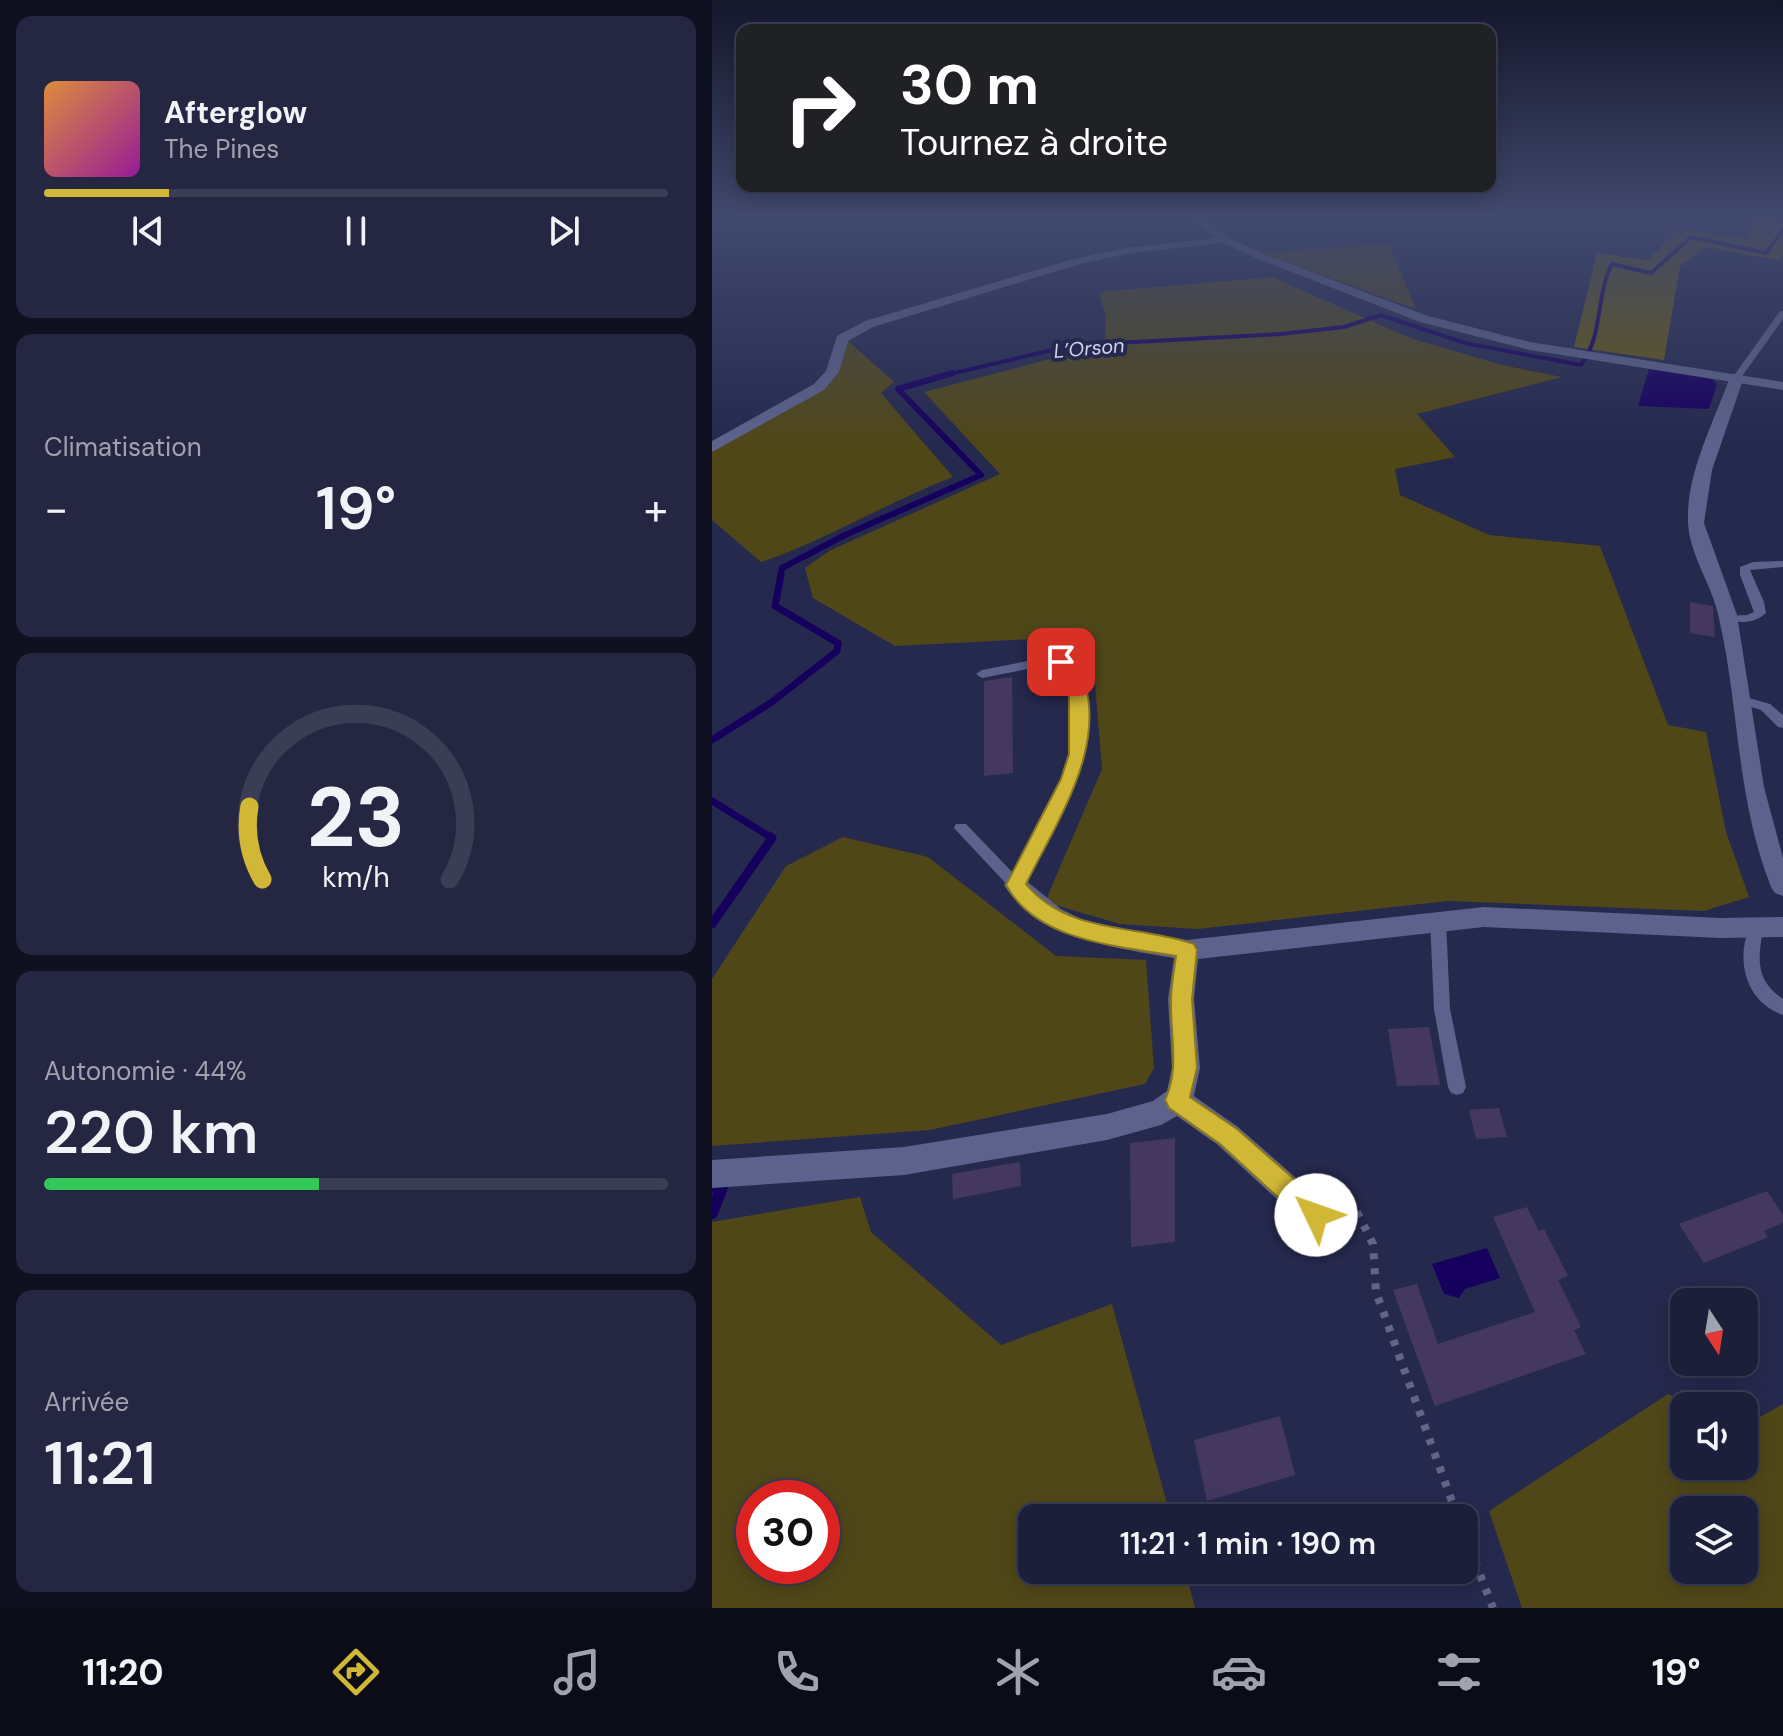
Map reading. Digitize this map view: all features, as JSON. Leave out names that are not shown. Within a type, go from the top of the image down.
[{"type":"street","points":[[712,447],[819,387],[832,372],[842,339],[869,324],[974,292]]},
{"type":"street","points":[[1351,292],[1424,319],[1491,337],[1783,386]]},
{"type":"street","points":[[1737,377],[1711,453],[1699,498],[1696,524],[1729,618],[1755,809],[1768,854],[1783,887]]},
{"type":"street","points":[[1016,885],[1032,905],[1056,921],[1108,936],[1187,950],[1484,917],[1720,928],[1783,927]]},
{"type":"street","points":[[712,1174],[904,1161],[1139,1120],[1161,1112],[1177,1100],[1184,1087],[1186,1068],[1181,999],[1187,950]]},
{"type":"street","points":[[1177,1100],[1228,1136],[1316,1215]]},
{"type":"lane","points":[[1737,377],[1783,313]]},
{"type":"lane","points":[[1729,618],[1749,619],[1760,613],[1759,603],[1745,580],[1744,569],[1753,565],[1783,564]]},
{"type":"lane","points":[[961,828],[1016,885],[1069,779],[1077,754],[1080,722],[1077,683],[1070,664],[1061,662],[1009,667],[982,674]]},
{"type":"lane","points":[[1742,700],[1764,704],[1774,710],[1783,724]]},
{"type":"lane","points":[[1438,920],[1442,1009],[1457,1087]]},
{"type":"lane","points":[[1756,927],[1750,957],[1754,981],[1765,998],[1783,1008]]},
{"type":"path","points":[[1357,1212],[1373,1244],[1376,1292],[1453,1504]]},
{"type":"path","points":[[1478,1569],[1493,1608]]},
{"type":"shaded area","points":[[1099,292],[1306,292],[1410,338],[1502,365],[1562,377],[1417,414],[1455,457],[1395,469],[1400,495],[1489,535],[1600,546],[1668,725],[1706,732],[1726,832],[1749,897],[1704,911],[1448,901],[1197,929],[1120,924],[1045,902],[1102,769],[1091,636],[895,646],[813,598],[805,568],[829,551],[1000,474],[924,392],[1050,359],[1106,348],[1105,313]]},
{"type":"shaded area","points":[[1369,292],[1409,292],[1416,309]]},
{"type":"shaded area","points":[[1587,292],[1676,292],[1664,360],[1574,347]]},
{"type":"shaded area","points":[[847,340],[894,382],[881,393],[953,477],[810,543],[761,562],[712,520],[712,451],[811,396]]},
{"type":"shaded area","points":[[1649,369],[1712,379],[1717,384],[1709,409],[1638,406]]},
{"type":"shaded area","points":[[843,837],[928,857],[1056,956],[1146,960],[1154,1068],[1145,1084],[930,1130],[712,1146],[712,979],[786,866]]},
{"type":"shaded area","points":[[860,1197],[871,1232],[1001,1345],[1112,1304],[1167,1504],[1018,1504],[1018,1584],[1189,1584],[1195,1608],[712,1608],[712,1222]]},
{"type":"shaded area","points":[[1487,1248],[1500,1278],[1465,1289],[1459,1298],[1444,1294],[1432,1264]]},
{"type":"shaded area","points":[[1668,1394],[1670,1480],[1758,1480],[1758,1418],[1783,1404],[1783,1608],[1522,1608],[1489,1511]]},
{"type":"building","points":[[1690,602],[1713,606],[1715,637],[1690,633]]},
{"type":"building","points":[[1012,677],[1013,773],[984,776],[984,681]]},
{"type":"building","points":[[1429,1027],[1440,1085],[1397,1086],[1388,1029]]},
{"type":"building","points":[[1499,1108],[1507,1137],[1476,1139],[1469,1110]]},
{"type":"building","points":[[1175,1138],[1175,1242],[1131,1247],[1130,1143]]},
{"type":"building","points":[[1020,1162],[1021,1186],[953,1199],[952,1174]]},
{"type":"building","points":[[1767,1191],[1783,1215],[1783,1223],[1764,1231],[1768,1237],[1704,1263],[1679,1224]]},
{"type":"building","points":[[1527,1207],[1539,1231],[1544,1229],[1568,1276],[1558,1280],[1581,1327],[1574,1330],[1586,1354],[1435,1406],[1393,1290],[1417,1284],[1438,1344],[1535,1312],[1493,1217]]},
{"type":"building","points":[[1280,1416],[1295,1475],[1207,1501],[1194,1440]]},
{"type":"waterway","name":"L’Orson","points":[[947,375],[1048,351],[1097,344],[1280,334],[1344,327],[1381,315],[1465,343],[1581,365],[1593,341],[1602,292]]},
{"type":"waterway","name":"L’Orson","points":[[947,375],[953,373]]},
{"type":"waterway","name":"L’Orson","points":[[780,577],[782,568],[845,535],[981,475],[898,389],[947,375]]},
{"type":"waterway","name":"L’Orson","points":[[712,740],[772,702],[837,651],[838,643],[775,606],[781,575]]},
{"type":"waterway","name":"L’Orson","points":[[712,801],[772,838]]},
{"type":"waterway","name":"L’Orson","points":[[712,924],[772,838]]},
{"type":"waterway","points":[[712,1187],[722,1187],[712,1213]]},
{"type":"route","points":[[1061,662],[1070,664],[1077,683],[1080,722],[1077,754],[1069,779],[1016,885],[1032,905],[1056,921],[1108,936],[1187,950],[1181,999],[1186,1068],[1184,1087],[1177,1100],[1228,1136],[1316,1215]]}]
